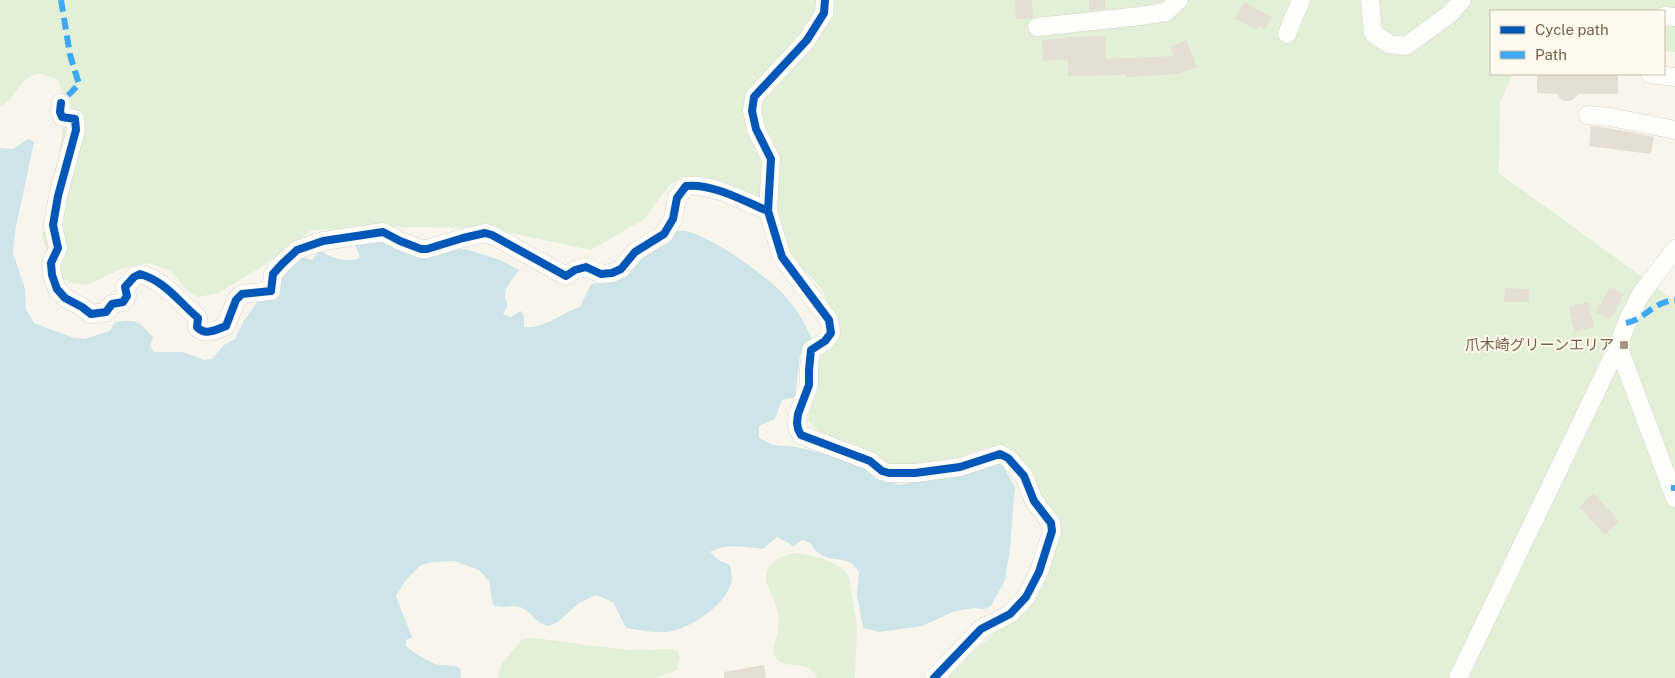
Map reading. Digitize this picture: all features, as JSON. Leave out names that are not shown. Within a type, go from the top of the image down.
[{"type":"street","points":[[825,0],[824,13],[807,40],[754,97],[752,111],[756,129],[771,159],[768,210],[782,257],[819,305],[831,326],[831,333],[824,341],[811,350],[808,370],[809,385],[798,414],[798,429],[802,435],[870,460],[882,471],[889,473],[915,473],[960,467],[1000,454],[1008,458],[1024,476],[1034,501],[1051,523],[1052,531],[1039,572],[1026,597],[1010,614],[981,629],[934,678]]},
{"type":"street","points":[[1037,27],[1166,12],[1179,0]]},
{"type":"street","points":[[1287,34],[1301,0]]},
{"type":"street","points":[[1370,0],[1373,33],[1389,44],[1406,46],[1450,12],[1462,0]]},
{"type":"street","points":[[1658,75],[1675,77]]},
{"type":"street","points":[[61,103],[60,112],[62,117],[76,119],[76,130],[58,196],[53,225],[58,248],[51,263],[52,275],[57,289],[65,298],[91,314],[106,312],[112,304],[122,302],[127,296],[125,287],[134,278],[140,274],[147,276],[173,293],[198,318],[197,327],[201,331],[210,332],[226,326],[236,300],[242,294],[271,291],[273,274],[296,250],[323,240],[383,232],[400,242],[421,249],[427,249],[485,233],[492,235],[566,276],[575,270],[586,267],[601,274],[621,270],[635,252],[664,234],[673,219],[677,198],[686,186],[695,185],[710,188],[768,210]]},
{"type":"street","points":[[1588,115],[1610,117],[1675,130]]},
{"type":"street","points":[[1458,678],[1618,346],[1628,320],[1642,294],[1675,249]]},
{"type":"street","points":[[1618,346],[1675,498]]},
{"type":"green space","points":[[0,0],[1675,0],[1675,52],[1665,51],[1665,10],[1490,10],[1490,75],[1513,75],[1500,102],[1499,173],[1675,301],[1675,678],[946,678],[1025,606],[1058,522],[1057,515],[1000,447],[981,449],[953,459],[931,464],[905,467],[888,464],[865,452],[832,439],[808,421],[819,357],[833,347],[836,325],[822,289],[793,258],[768,201],[695,178],[671,183],[644,219],[591,250],[486,228],[395,227],[312,230],[261,267],[218,293],[198,297],[186,290],[171,271],[148,263],[121,269],[87,285],[71,283],[60,276],[49,260],[42,236],[57,172],[66,102],[58,80],[46,75],[32,76],[22,83],[6,103],[0,106]]},
{"type":"green space","points":[[796,553],[831,562],[844,570],[848,575],[857,624],[855,678],[817,678],[813,671],[807,668],[784,664],[775,657],[773,649],[779,624],[777,607],[766,581],[767,571],[775,560]]},
{"type":"green space","points":[[534,638],[622,649],[673,650],[678,651],[680,658],[677,670],[656,678],[498,678],[501,665],[521,640]]},
{"type":"water","points":[[28,139],[34,142],[15,231],[13,253],[25,289],[26,309],[34,323],[71,337],[84,339],[110,331],[115,322],[133,321],[140,324],[153,337],[150,346],[154,352],[183,352],[204,360],[212,359],[224,345],[235,339],[243,322],[277,274],[296,255],[312,260],[320,250],[329,256],[339,259],[350,260],[360,258],[354,242],[390,241],[434,253],[465,249],[500,260],[519,270],[506,291],[505,296],[508,305],[503,314],[511,317],[521,311],[524,316],[524,327],[532,327],[539,326],[580,307],[591,284],[617,281],[635,261],[675,232],[689,232],[702,237],[734,255],[776,287],[789,300],[812,339],[800,355],[795,397],[782,400],[775,419],[759,426],[759,438],[773,445],[796,447],[829,455],[868,469],[898,485],[1001,462],[1015,488],[1010,549],[1005,580],[991,606],[984,609],[974,608],[955,611],[922,626],[879,632],[863,628],[857,595],[859,572],[852,564],[848,561],[824,556],[806,541],[802,540],[793,547],[777,537],[763,549],[723,547],[710,552],[718,560],[730,565],[732,580],[727,592],[716,606],[701,618],[676,630],[658,632],[626,628],[613,602],[596,595],[579,603],[558,622],[548,626],[522,608],[493,605],[489,581],[479,570],[455,561],[432,562],[421,565],[406,580],[396,596],[412,637],[406,640],[406,646],[435,664],[460,668],[461,678],[0,678],[0,148],[13,149]]},
{"type":"building","points":[[1015,0],[1032,0],[1033,18],[1016,19]]},
{"type":"building","points":[[1089,0],[1105,0],[1105,9],[1089,11]]},
{"type":"building","points":[[1244,2],[1272,17],[1265,29],[1259,26],[1257,30],[1235,19]]},
{"type":"building","points":[[1105,36],[1106,59],[1174,56],[1170,47],[1186,40],[1197,67],[1177,74],[1126,77],[1126,75],[1068,76],[1068,59],[1043,61],[1042,40]]},
{"type":"building","points":[[1537,75],[1618,75],[1618,94],[1578,94],[1570,101],[1564,101],[1560,99],[1558,94],[1537,93]]},
{"type":"building","points":[[1591,126],[1654,137],[1651,154],[1589,146]]},
{"type":"building","points":[[1610,287],[1624,294],[1610,320],[1596,312]]},
{"type":"building","points":[[1505,288],[1529,289],[1529,302],[1504,302]]},
{"type":"building","points":[[1588,302],[1594,327],[1574,332],[1569,307]]},
{"type":"building","points":[[1593,493],[1619,521],[1605,535],[1579,507]]},
{"type":"building","points":[[764,665],[766,678],[724,678],[724,672]]},
{"type":"marked path","points":[[61,0],[70,55],[79,84],[61,103]]},
{"type":"marked path","points":[[1626,323],[1639,318],[1667,301],[1675,300]]},
{"type":"cycle path","points":[[825,0],[824,13],[807,40],[754,97],[752,111],[756,129],[771,159],[768,211],[782,257],[829,320],[831,333],[825,341],[811,350],[809,385],[798,414],[798,429],[801,435],[870,461],[882,471],[889,473],[915,473],[960,467],[1000,454],[1008,458],[1024,476],[1034,501],[1051,523],[1052,531],[1039,572],[1026,597],[1010,614],[981,629],[934,678]]},
{"type":"cycle path","points":[[61,103],[60,112],[62,117],[75,119],[76,130],[58,196],[53,225],[58,248],[51,263],[52,275],[57,289],[65,298],[91,314],[106,312],[112,304],[123,302],[127,296],[125,287],[134,277],[140,274],[149,277],[171,293],[198,318],[197,327],[207,332],[226,326],[236,300],[242,294],[271,291],[273,274],[297,250],[323,241],[383,232],[400,241],[421,249],[427,249],[485,233],[492,235],[566,276],[575,270],[586,267],[601,274],[612,273],[621,269],[635,252],[664,234],[673,219],[677,198],[686,186],[706,187],[717,190],[768,211]]},
{"type":"place","name":"爪木崎グリーンエリア","points":[[1624,345]]}]
